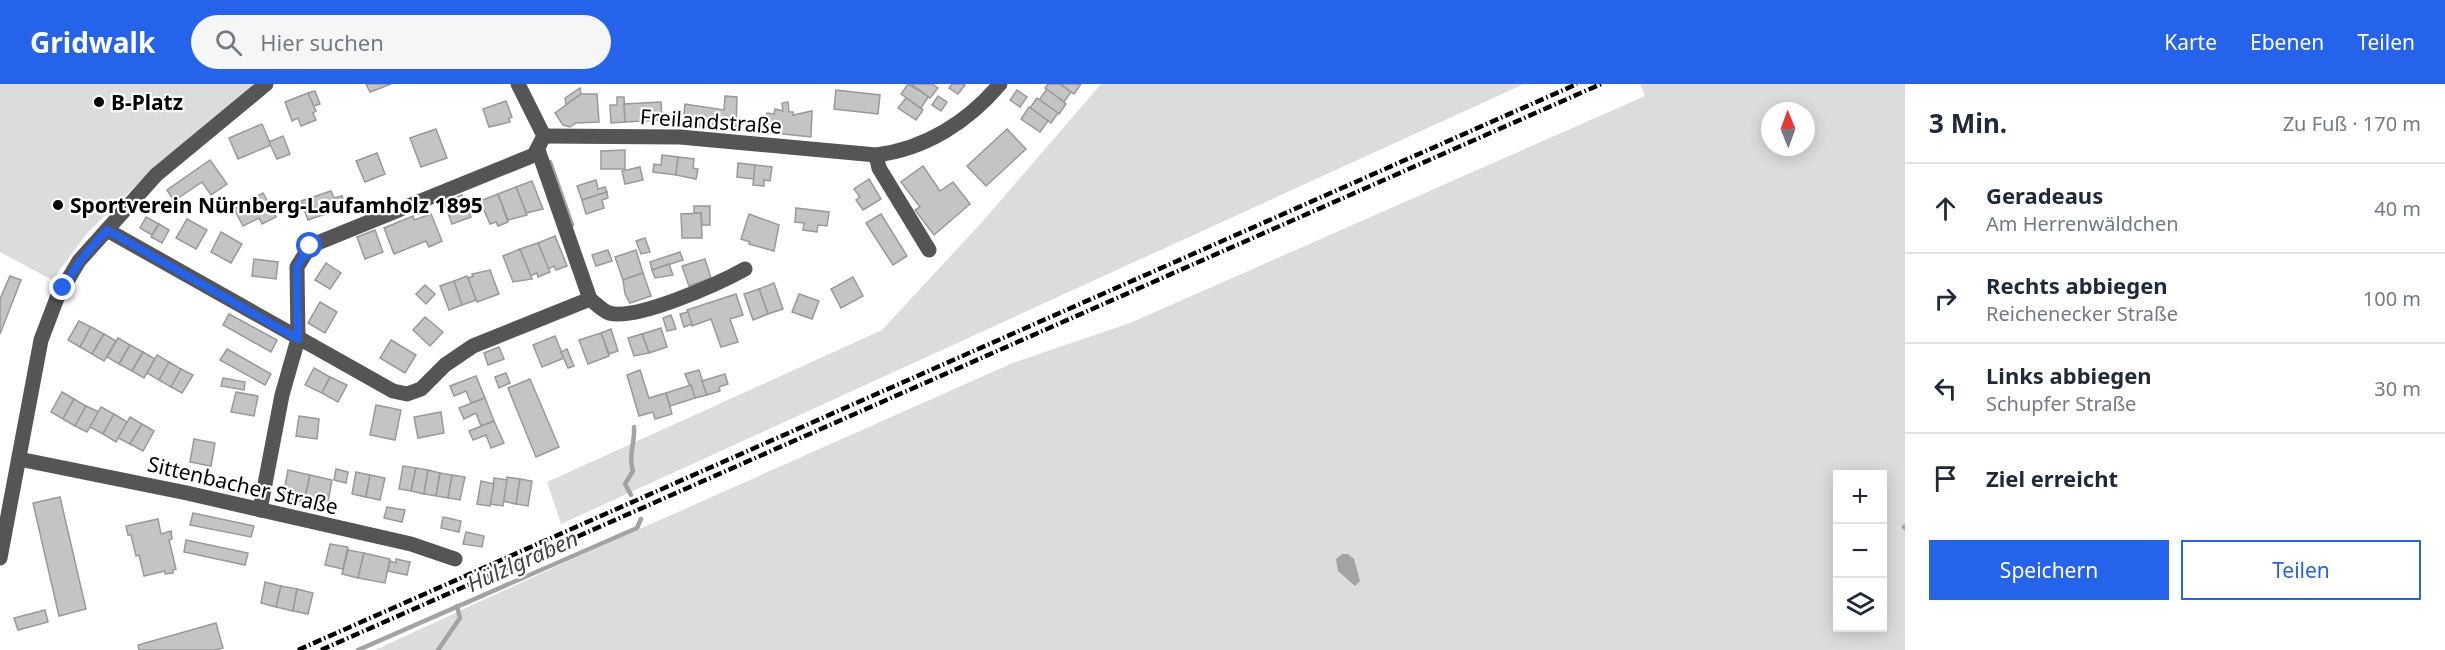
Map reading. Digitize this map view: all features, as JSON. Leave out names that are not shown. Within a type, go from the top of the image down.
[{"type":"street","points":[[0,558],[40,340],[47,319],[80,261],[156,175],[266,84]]},
{"type":"street","points":[[518,84],[541,143],[590,299],[608,313],[629,315],[720,283],[745,268]]},
{"type":"street","name":"Freilandstraße","points":[[541,143],[680,137],[876,155],[900,152],[949,131],[990,96],[1000,84]]},
{"type":"street","points":[[260,510],[282,395],[298,339],[297,267],[310,246],[534,155],[541,143]]},
{"type":"street","points":[[876,155],[879,168],[929,250]]},
{"type":"street","points":[[107,230],[393,391],[407,394],[421,389],[445,365],[473,346],[590,299]]},
{"type":"street","name":"Sittenbacher Straße","points":[[19,459],[411,544],[455,559]]},
{"type":"shaded area","name":"Sportverein Nürnberg-Laufamholz 1895","points":[[0,84],[254,84],[143,179],[89,231],[52,280],[0,252]]},
{"type":"shaded area","points":[[1101,84],[1524,84],[561,524],[547,482],[882,330],[983,221]]},
{"type":"shaded area","points":[[1640,84],[1905,84],[1905,650],[375,650],[579,556],[1015,362],[1130,323],[1645,96]]},
{"type":"shaded area","points":[[1342,554],[1348,554],[1354,559],[1360,581],[1355,586],[1338,571],[1336,559]]},
{"type":"building","points":[[366,84],[391,84],[370,92]]},
{"type":"building","points":[[908,84],[929,96],[921,108],[901,94]]},
{"type":"building","points":[[911,84],[932,84],[938,88],[930,98]]},
{"type":"building","points":[[952,84],[965,85],[958,94],[949,88]]},
{"type":"building","points":[[1048,84],[1060,84],[1071,92],[1064,102],[1045,88]]},
{"type":"building","points":[[1060,84],[1081,84],[1074,94]]},
{"type":"building","points":[[580,88],[581,94],[566,105],[565,98]]},
{"type":"building","points":[[1047,89],[1066,104],[1059,114],[1039,100]]},
{"type":"building","points":[[836,90],[880,95],[878,114],[834,109]]},
{"type":"building","points":[[1017,90],[1027,97],[1020,107],[1010,100]]},
{"type":"building","points":[[315,91],[320,104],[313,106],[308,93]]},
{"type":"building","points":[[308,93],[316,111],[313,113],[316,120],[301,126],[298,118],[292,121],[285,102]]},
{"type":"building","points":[[581,94],[597,94],[599,122],[576,123],[570,127],[563,125],[555,113]]},
{"type":"building","points":[[725,96],[737,97],[736,130],[683,125],[685,104],[724,110]]},
{"type":"building","points":[[938,96],[947,102],[941,111],[932,105]]},
{"type":"building","points":[[617,97],[624,97],[625,122],[611,123],[610,105],[617,105]]},
{"type":"building","points":[[906,98],[923,110],[916,120],[898,108]]},
{"type":"building","points":[[1037,98],[1058,113],[1051,123],[1030,108]]},
{"type":"building","points":[[506,101],[512,117],[509,118],[510,122],[489,127],[483,109]]},
{"type":"building","points":[[661,102],[662,120],[625,122],[624,104]]},
{"type":"building","points":[[788,102],[789,112],[793,112],[793,115],[812,111],[811,137],[765,132],[767,113],[774,114],[775,109],[783,111],[782,103]]},
{"type":"building","points":[[1029,107],[1048,121],[1040,132],[1021,119]]},
{"type":"building","points":[[262,124],[271,145],[238,159],[229,138]]},
{"type":"building","points":[[436,129],[447,158],[421,167],[410,138]]},
{"type":"building","points":[[1007,129],[1026,149],[986,186],[967,166]]},
{"type":"building","points":[[283,136],[290,154],[277,159],[269,142]]},
{"type":"building","points":[[625,150],[625,169],[601,169],[601,151]]},
{"type":"building","points":[[377,153],[385,174],[365,182],[356,161]]},
{"type":"building","points":[[662,155],[678,157],[676,175],[653,172],[654,164],[661,165]]},
{"type":"building","points":[[678,157],[694,159],[693,168],[698,169],[696,179],[676,175]]},
{"type":"building","points":[[210,160],[227,184],[211,195],[202,182],[174,201],[167,190]]},
{"type":"building","points":[[738,163],[755,165],[754,179],[737,177]]},
{"type":"building","points":[[755,165],[772,167],[770,181],[764,180],[764,186],[753,185]]},
{"type":"building","points":[[923,166],[940,191],[953,182],[970,204],[934,235],[915,210],[920,207],[901,182]]},
{"type":"building","points":[[640,167],[643,180],[625,184],[622,171]]},
{"type":"building","points":[[869,179],[881,199],[863,210],[856,200],[860,197],[854,189]]},
{"type":"building","points":[[596,180],[598,189],[605,187],[607,192],[582,200],[577,186]]},
{"type":"building","points":[[532,181],[543,209],[526,213],[516,187]]},
{"type":"building","points":[[516,187],[527,215],[508,220],[498,194]]},
{"type":"building","points":[[331,191],[334,198],[342,196],[346,207],[308,220],[301,201]]},
{"type":"building","points":[[607,192],[608,198],[602,200],[604,208],[586,214],[582,200]]},
{"type":"building","points":[[263,193],[276,217],[262,224],[259,218],[243,226],[234,209]]},
{"type":"building","points":[[498,194],[508,222],[498,226],[496,222],[490,224],[480,201]]},
{"type":"building","points":[[462,195],[471,217],[452,224],[444,202]]},
{"type":"building","points":[[694,206],[710,206],[710,225],[702,225],[701,213],[694,213]]},
{"type":"building","points":[[796,208],[829,212],[827,226],[818,225],[817,232],[803,230],[804,223],[795,222]]},
{"type":"building","points":[[701,213],[702,238],[682,238],[681,214]]},
{"type":"building","points":[[431,214],[442,241],[429,247],[426,241],[394,254],[384,228],[413,216],[414,220]]},
{"type":"building","points":[[749,214],[779,225],[774,251],[749,244],[750,242],[741,239]]},
{"type":"building","points":[[881,214],[907,256],[893,265],[866,223]]},
{"type":"building","points":[[146,217],[159,224],[152,235],[140,228]]},
{"type":"building","points":[[187,219],[207,230],[196,249],[176,238]]},
{"type":"building","points":[[159,224],[169,230],[162,243],[151,237]]},
{"type":"building","points":[[375,230],[383,252],[365,259],[357,237]]},
{"type":"building","points":[[221,232],[242,244],[231,263],[211,252]]},
{"type":"building","points":[[555,236],[567,266],[556,270],[554,266],[548,269],[538,243]]},
{"type":"building","points":[[645,238],[650,252],[641,254],[636,241]]},
{"type":"building","points":[[538,243],[550,272],[538,277],[537,273],[530,276],[520,249]]},
{"type":"building","points":[[520,249],[532,279],[513,282],[503,256]]},
{"type":"building","points":[[608,250],[612,261],[596,266],[592,255]]},
{"type":"building","points":[[636,250],[643,273],[623,280],[615,257]]},
{"type":"building","points":[[680,252],[683,260],[652,270],[650,262]]},
{"type":"building","points":[[254,259],[278,262],[276,279],[252,276]]},
{"type":"building","points":[[705,259],[711,278],[689,286],[682,266]]},
{"type":"building","points":[[326,263],[341,273],[330,289],[315,280]]},
{"type":"building","points":[[669,264],[673,275],[655,278],[652,270]]},
{"type":"building","points":[[490,270],[499,294],[477,302],[468,278],[473,276],[472,274]]},
{"type":"building","points":[[643,273],[651,296],[630,303],[625,294],[623,280]]},
{"type":"building","points":[[10,276],[21,280],[0,334],[0,299]]},
{"type":"building","points":[[467,276],[476,300],[462,305],[454,281]]},
{"type":"building","points":[[853,277],[863,296],[841,308],[831,289]]},
{"type":"building","points":[[454,281],[462,305],[449,310],[440,286]]},
{"type":"building","points":[[774,283],[783,309],[768,314],[759,289]]},
{"type":"building","points":[[425,285],[435,294],[426,304],[416,294]]},
{"type":"building","points":[[759,289],[768,314],[753,320],[744,294]]},
{"type":"building","points":[[736,294],[743,315],[730,319],[738,342],[721,347],[711,319],[692,326],[687,310]]},
{"type":"building","points":[[799,294],[819,301],[812,319],[792,312]]},
{"type":"building","points":[[320,302],[337,312],[325,333],[308,323]]},
{"type":"building","points":[[688,312],[692,324],[684,327],[680,314]]},
{"type":"building","points":[[229,314],[277,340],[271,352],[223,325]]},
{"type":"building","points":[[671,315],[676,329],[667,331],[663,318]]},
{"type":"building","points":[[425,317],[443,332],[430,346],[413,330]]},
{"type":"building","points":[[79,321],[91,327],[80,347],[68,340]]},
{"type":"building","points":[[91,327],[104,334],[92,354],[80,347]]},
{"type":"building","points":[[661,328],[667,347],[649,353],[642,334]]},
{"type":"building","points":[[611,329],[618,351],[609,354],[601,333]]},
{"type":"building","points":[[601,333],[609,356],[588,364],[579,340]]},
{"type":"building","points":[[104,334],[116,341],[104,361],[92,354]]},
{"type":"building","points":[[642,334],[649,353],[634,356],[628,338]]},
{"type":"building","points":[[555,336],[564,358],[542,367],[533,345]]},
{"type":"building","points":[[118,338],[130,345],[119,364],[107,357]]},
{"type":"building","points":[[391,340],[416,355],[405,373],[380,358]]},
{"type":"building","points":[[130,345],[143,352],[132,371],[119,364]]},
{"type":"building","points":[[499,347],[504,359],[488,365],[484,353]]},
{"type":"building","points":[[227,349],[271,374],[265,385],[220,360]]},
{"type":"building","points":[[567,349],[574,366],[568,368],[561,352]]},
{"type":"building","points":[[143,352],[155,359],[144,378],[132,371]]},
{"type":"building","points":[[157,355],[169,362],[159,380],[147,373]]},
{"type":"building","points":[[169,362],[181,369],[171,387],[159,380]]},
{"type":"building","points":[[314,368],[330,377],[322,393],[305,385]]},
{"type":"building","points":[[181,369],[193,375],[182,393],[171,387]]},
{"type":"building","points":[[640,370],[649,398],[666,393],[672,414],[655,419],[653,412],[639,416],[627,375]]},
{"type":"building","points":[[699,370],[707,395],[695,398],[685,374]]},
{"type":"building","points":[[506,373],[510,383],[499,388],[495,377]]},
{"type":"building","points":[[725,374],[728,384],[719,387],[720,391],[707,395],[702,381]]},
{"type":"building","points":[[476,376],[485,398],[471,403],[466,391],[454,396],[450,386]]},
{"type":"building","points":[[330,377],[347,385],[338,402],[322,393]]},
{"type":"building","points":[[223,378],[245,382],[244,390],[221,386]]},
{"type":"building","points":[[530,379],[559,447],[536,457],[508,388]]},
{"type":"building","points":[[691,385],[695,398],[670,406],[666,393]]},
{"type":"building","points":[[62,392],[74,399],[63,419],[51,412]]},
{"type":"building","points":[[236,392],[258,396],[254,416],[231,412]]},
{"type":"building","points":[[485,398],[494,421],[481,426],[476,413],[464,419],[459,408]]},
{"type":"building","points":[[74,399],[86,406],[75,426],[63,419]]},
{"type":"building","points":[[376,405],[401,410],[395,440],[370,435]]},
{"type":"building","points":[[86,406],[99,412],[87,432],[75,426]]},
{"type":"building","points":[[101,407],[114,414],[103,434],[90,427]]},
{"type":"building","points":[[441,412],[444,433],[418,438],[414,417]]},
{"type":"building","points":[[114,414],[127,422],[116,442],[103,434]]},
{"type":"building","points":[[299,416],[319,419],[317,439],[296,436]]},
{"type":"building","points":[[130,417],[142,424],[130,444],[118,438]]},
{"type":"building","points":[[494,421],[504,443],[491,448],[486,435],[473,440],[469,431]]},
{"type":"building","points":[[142,424],[154,431],[143,451],[130,444]]},
{"type":"building","points":[[194,439],[215,443],[211,466],[190,462]]},
{"type":"building","points":[[403,466],[416,468],[411,491],[399,489]]},
{"type":"building","points":[[416,468],[428,470],[424,494],[411,491]]},
{"type":"building","points":[[336,469],[348,472],[346,483],[334,480]]},
{"type":"building","points":[[288,470],[310,475],[304,502],[283,497]]},
{"type":"building","points":[[428,470],[440,473],[436,496],[424,494]]},
{"type":"building","points":[[356,472],[370,475],[366,497],[352,494]]},
{"type":"building","points":[[440,473],[452,475],[448,498],[436,496]]},
{"type":"building","points":[[310,475],[332,480],[327,507],[304,502]]},
{"type":"building","points":[[370,475],[385,478],[380,500],[366,497]]},
{"type":"building","points":[[452,475],[465,477],[460,500],[448,498]]},
{"type":"building","points":[[507,477],[520,479],[516,504],[503,501]]},
{"type":"building","points":[[494,478],[507,480],[503,506],[490,504]]},
{"type":"building","points":[[520,479],[532,481],[528,506],[516,504]]},
{"type":"building","points":[[481,481],[494,484],[490,506],[477,504]]},
{"type":"building","points":[[60,497],[86,609],[59,616],[33,503]]},
{"type":"building","points":[[387,507],[405,510],[402,522],[384,518]]},
{"type":"building","points":[[193,513],[254,526],[251,537],[190,525]]},
{"type":"building","points":[[443,517],[461,521],[459,532],[441,528]]},
{"type":"building","points":[[158,519],[161,534],[171,531],[172,539],[169,540],[176,569],[173,573],[165,574],[165,571],[144,576],[139,555],[136,556],[131,535],[128,535],[126,526]]},
{"type":"building","points":[[466,532],[484,536],[482,547],[463,544]]},
{"type":"building","points":[[186,540],[248,553],[245,565],[184,552]]},
{"type":"building","points":[[330,544],[348,547],[343,569],[325,565]]},
{"type":"building","points":[[348,550],[364,553],[358,578],[342,574]]},
{"type":"building","points":[[364,553],[390,559],[385,583],[358,578]]},
{"type":"building","points":[[396,559],[410,562],[407,575],[388,571],[390,561],[396,563]]},
{"type":"building","points":[[265,582],[281,586],[276,607],[261,603]]},
{"type":"building","points":[[281,586],[297,589],[293,611],[276,607]]},
{"type":"building","points":[[297,589],[313,593],[308,614],[293,611]]},
{"type":"building","points":[[45,610],[48,622],[18,630],[14,618]]},
{"type":"building","points":[[216,623],[223,648],[215,650],[139,650],[138,645]]},
{"type":"waterway","name":"Hülzlgraben","points":[[550,162],[572,225]]},
{"type":"waterway","name":"Hülzlgraben","points":[[631,495],[625,484],[633,471],[631,460],[634,427]]},
{"type":"waterway","name":"Hülzlgraben","points":[[358,650],[637,528],[641,519]]},
{"type":"waterway","name":"Hülzlgraben","points":[[438,650],[460,618],[457,606]]},
{"type":"railway","points":[[298,650],[1577,84]]},
{"type":"railway","points":[[321,650],[1601,84]]},
{"type":"place","name":"B-Platz","points":[[99,102]]},
{"type":"place","name":"Sportverein Nürnberg-Laufamholz 1895","points":[[58,205]]},
{"type":"route","points":[[63,288],[80,261],[107,230],[298,339],[297,267],[310,246]]}]
